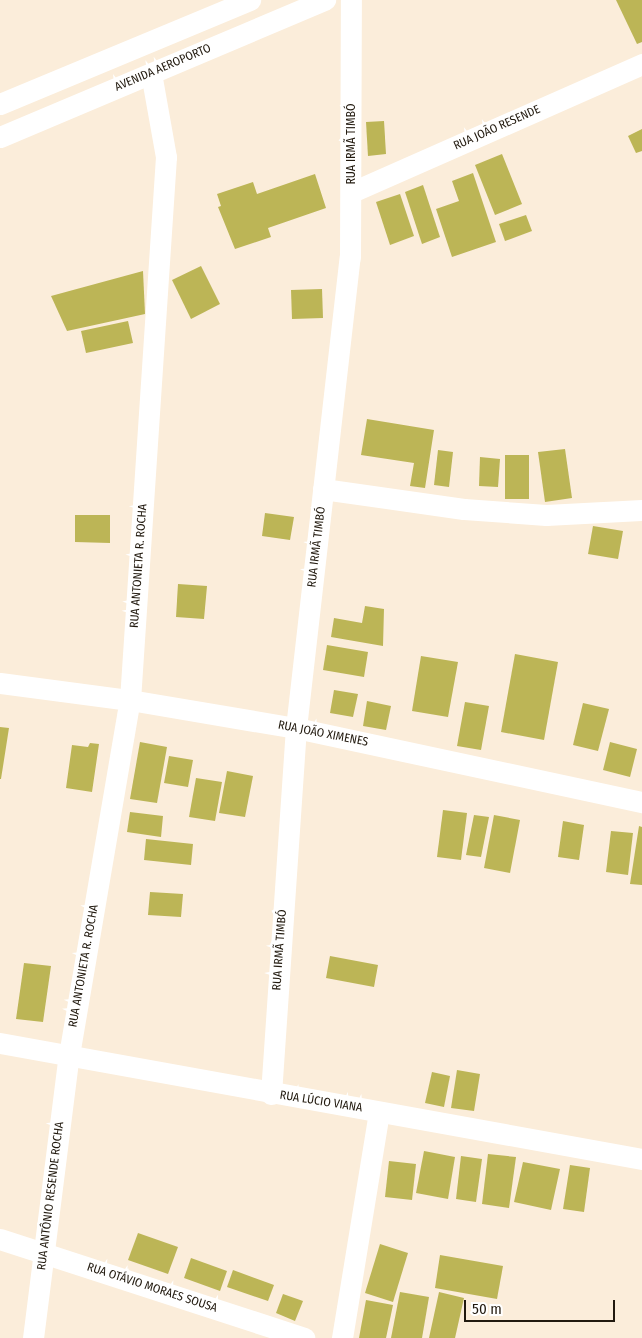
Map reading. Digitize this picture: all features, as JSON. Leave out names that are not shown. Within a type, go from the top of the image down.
[{"type":"street","points":[[0,104],[250,0]]},
{"type":"street","name":"AVENIDA AEROPORTO","points":[[0,137],[326,0]]},
{"type":"street","name":"RUA IRMÃ TIMBÓ","points":[[271,1094],[296,728],[350,257],[352,192],[351,0]]},
{"type":"street","name":"RUA JOÃO RESENDE","points":[[352,192],[642,64]]},
{"type":"street","name":"RUA ANTONIETA R. ROCHA","points":[[69,1055],[130,700],[166,157],[150,73]]},
{"type":"street","points":[[323,489],[464,509],[546,515],[642,510]]},
{"type":"street","name":"RUA JOÃO XIMENES","points":[[0,683],[130,700],[296,728],[642,802]]},
{"type":"street","name":"RUA LÚCIO VIANA","points":[[0,1043],[271,1094],[642,1159]]},
{"type":"street","name":"RUA ANTÔNIO RESENDE ROCHA","points":[[33,1338],[69,1055]]},
{"type":"street","points":[[342,1338],[379,1112]]},
{"type":"street","name":"RUA OTÁVIO MORAES SOUSA","points":[[0,1238],[304,1338]]},
{"type":"building","points":[[616,0],[642,0],[642,42],[637,44]]},
{"type":"building","points":[[384,121],[386,154],[368,156],[366,122]]},
{"type":"building","points":[[642,129],[642,151],[636,153],[628,136]]},
{"type":"building","points":[[502,154],[522,204],[495,215],[475,165]]},
{"type":"building","points":[[473,173],[496,242],[452,257],[436,209],[459,201],[452,181]]},
{"type":"building","points":[[315,174],[326,208],[268,228],[271,237],[235,249],[218,207],[221,206],[217,194],[253,182],[257,194]]},
{"type":"building","points":[[423,185],[440,237],[422,244],[405,192]]},
{"type":"building","points":[[400,194],[414,236],[390,245],[376,202]]},
{"type":"building","points":[[526,215],[532,231],[505,241],[499,224]]},
{"type":"building","points":[[201,266],[220,304],[191,319],[172,280]]},
{"type":"building","points":[[143,271],[145,314],[67,331],[51,296]]},
{"type":"building","points":[[322,289],[323,318],[292,319],[291,290]]},
{"type":"building","points":[[128,321],[133,343],[86,353],[81,331]]},
{"type":"building","points":[[367,419],[434,430],[425,488],[410,486],[414,463],[361,455]]},
{"type":"building","points":[[565,449],[572,498],[545,502],[538,452]]},
{"type":"building","points":[[438,450],[453,452],[449,487],[434,485]]},
{"type":"building","points":[[505,455],[529,455],[529,499],[505,499]]},
{"type":"building","points":[[480,457],[500,459],[498,487],[479,486]]},
{"type":"building","points":[[265,513],[294,517],[290,540],[262,536]]},
{"type":"building","points":[[75,515],[110,515],[110,543],[75,542]]},
{"type":"building","points":[[593,526],[623,531],[618,559],[588,554]]},
{"type":"building","points":[[178,584],[207,586],[204,619],[176,617]]},
{"type":"building","points":[[365,606],[384,609],[383,646],[331,637],[334,618],[362,623]]},
{"type":"building","points":[[327,645],[368,652],[364,677],[323,670]]},
{"type":"building","points":[[515,654],[558,662],[544,740],[501,732]]},
{"type":"building","points":[[421,656],[458,662],[448,717],[412,711]]},
{"type":"building","points":[[334,690],[358,694],[353,717],[330,713]]},
{"type":"building","points":[[367,701],[391,706],[386,730],[363,726]]},
{"type":"building","points":[[465,702],[489,706],[481,750],[457,746]]},
{"type":"building","points":[[583,703],[609,709],[598,751],[573,745]]},
{"type":"building","points":[[0,727],[9,728],[1,779],[0,779]]},
{"type":"building","points":[[140,742],[167,747],[157,803],[130,799]]},
{"type":"building","points":[[610,742],[637,749],[630,777],[603,770]]},
{"type":"building","points":[[90,743],[99,744],[92,792],[66,788],[72,745],[88,747]]},
{"type":"building","points":[[169,756],[193,760],[188,787],[164,783]]},
{"type":"building","points":[[227,771],[253,776],[245,817],[219,813]]},
{"type":"building","points":[[196,778],[222,782],[215,821],[189,817]]},
{"type":"building","points":[[443,810],[467,813],[461,860],[437,857]]},
{"type":"building","points":[[130,812],[163,816],[161,837],[127,832]]},
{"type":"building","points":[[474,815],[489,817],[481,857],[466,855]]},
{"type":"building","points":[[494,815],[520,820],[510,873],[484,868]]},
{"type":"building","points":[[563,821],[584,825],[579,860],[558,857]]},
{"type":"building","points":[[639,826],[642,827],[642,885],[630,884]]},
{"type":"building","points":[[611,831],[633,833],[628,875],[606,872]]},
{"type":"building","points":[[146,839],[193,844],[191,865],[144,860]]},
{"type":"building","points":[[150,892],[183,894],[181,917],[148,915]]},
{"type":"building","points":[[330,956],[378,965],[374,987],[326,978]]},
{"type":"building","points":[[24,963],[51,966],[43,1022],[16,1019]]},
{"type":"building","points":[[457,1070],[480,1074],[474,1111],[451,1108]]},
{"type":"building","points":[[432,1072],[450,1076],[444,1107],[425,1103]]},
{"type":"building","points":[[424,1151],[455,1157],[448,1199],[416,1193]]},
{"type":"building","points":[[488,1154],[516,1157],[509,1208],[482,1204]]},
{"type":"building","points":[[461,1156],[482,1159],[476,1202],[456,1199]]},
{"type":"building","points":[[389,1161],[416,1164],[412,1200],[385,1197]]},
{"type":"building","points":[[523,1162],[560,1169],[551,1210],[514,1202]]},
{"type":"building","points":[[570,1165],[590,1168],[584,1212],[563,1209]]},
{"type":"building","points":[[138,1233],[178,1247],[168,1274],[128,1260]]},
{"type":"building","points":[[380,1244],[408,1253],[393,1302],[365,1293]]},
{"type":"building","points":[[440,1255],[503,1266],[497,1299],[435,1288]]},
{"type":"building","points":[[191,1258],[227,1271],[220,1291],[184,1278]]},
{"type":"building","points":[[233,1270],[274,1285],[268,1301],[227,1287]]},
{"type":"building","points":[[400,1292],[429,1297],[422,1338],[391,1338]]},
{"type":"building","points":[[439,1292],[464,1298],[455,1338],[429,1338]]},
{"type":"building","points":[[283,1294],[303,1301],[295,1321],[276,1313]]},
{"type":"building","points":[[366,1300],[393,1305],[386,1338],[359,1338]]}]
